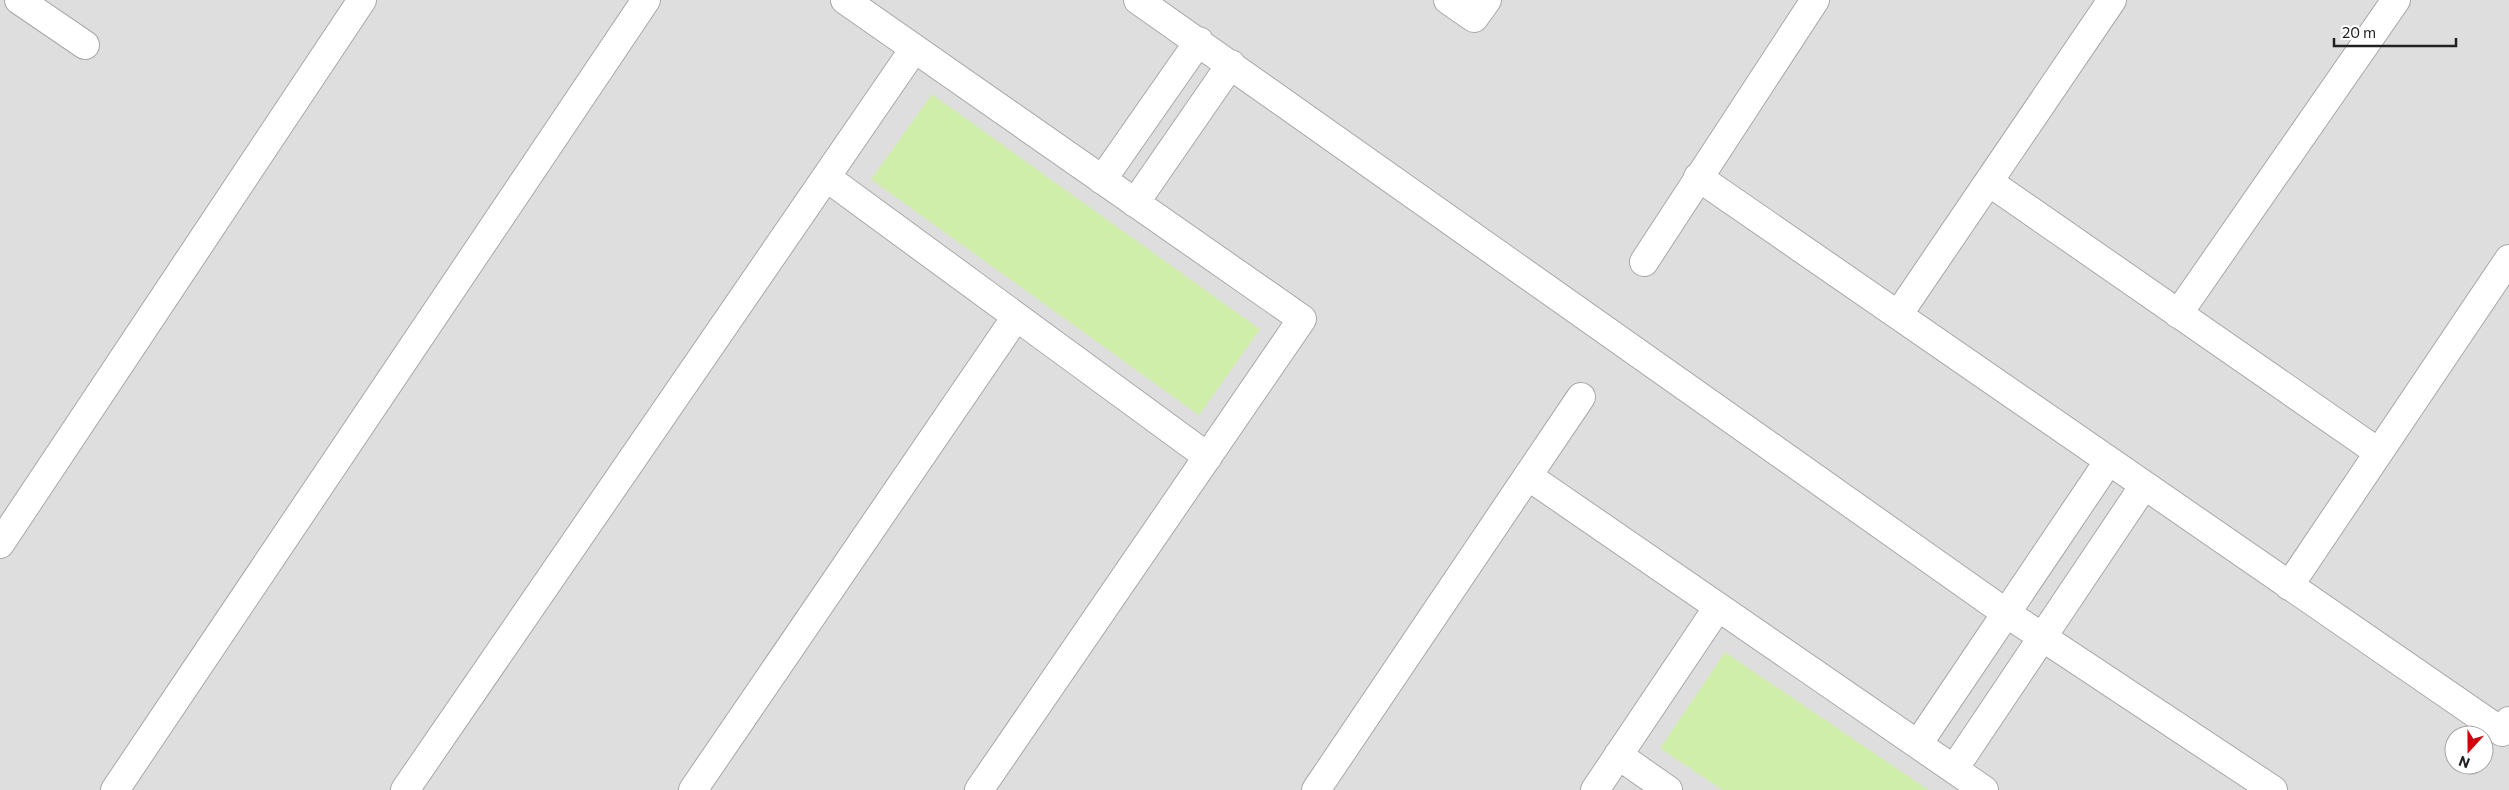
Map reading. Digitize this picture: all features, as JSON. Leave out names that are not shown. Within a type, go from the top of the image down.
[{"type":"street","points":[[20,0],[85,45]]},
{"type":"street","points":[[0,544],[362,0]]},
{"type":"street","points":[[115,790],[646,0]]},
{"type":"street","points":[[845,0],[1302,319],[978,790]]},
{"type":"street","points":[[1138,0],[1232,64],[2006,613],[2273,790]]},
{"type":"street","points":[[1448,0],[1474,18],[1486,0]]},
{"type":"street","points":[[1644,262],[1815,0]]},
{"type":"street","points":[[1898,315],[2112,0]]},
{"type":"street","points":[[2178,314],[2396,0]]},
{"type":"street","points":[[1102,180],[1199,41]]},
{"type":"street","points":[[405,790],[914,49]]},
{"type":"street","points":[[1135,203],[1232,64]]},
{"type":"street","points":[[826,177],[1208,457]]},
{"type":"street","points":[[1698,177],[2143,487],[2502,732],[2509,721]]},
{"type":"street","points":[[1989,182],[2378,452]]},
{"type":"street","points":[[2289,586],[2509,259]]},
{"type":"street","points":[[693,790],[1016,317]]},
{"type":"street","points":[[1316,790],[1581,397]]},
{"type":"street","points":[[1918,744],[2108,462]]},
{"type":"street","points":[[1528,476],[1984,790]]},
{"type":"street","points":[[1954,769],[2143,487]]},
{"type":"street","points":[[1595,790],[1718,607]]},
{"type":"street","points":[[1618,755],[1668,790]]},
{"type":"shaded area","points":[[0,0],[2509,0],[2509,790],[0,790]]},
{"type":"green space","points":[[932,94],[1260,329],[1199,415],[871,179]]},
{"type":"green space","points":[[1725,652],[1929,790],[1723,790],[1660,748]]}]
